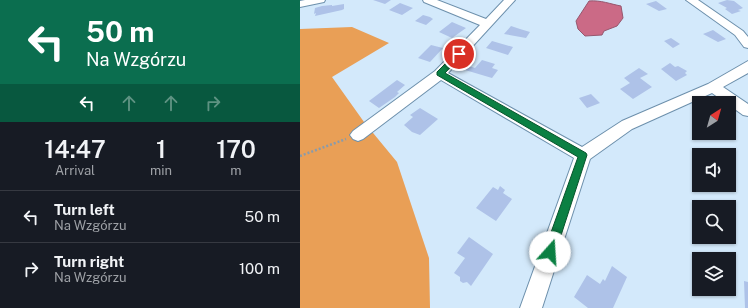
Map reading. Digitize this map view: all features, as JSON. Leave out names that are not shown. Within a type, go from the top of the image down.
[{"type":"street","points":[[300,4],[320,0]]},
{"type":"street","points":[[428,0],[488,24]]},
{"type":"street","points":[[358,135],[440,74],[510,0]]},
{"type":"street","points":[[691,0],[739,33],[748,44]]},
{"type":"street","points":[[531,308],[583,155],[627,125],[713,87],[742,71],[748,65]]},
{"type":"street","points":[[440,74],[583,155]]},
{"type":"street","points":[[713,87],[748,111]]},
{"type":"path","points":[[300,156],[358,135]]},
{"type":"shaded area","points":[[589,1],[621,6],[623,18],[617,26],[604,31],[602,35],[585,36],[578,29],[576,21]]},
{"type":"shaded area","points":[[352,27],[389,43],[332,77],[364,122],[397,162],[429,258],[430,308],[300,308],[300,29]]},
{"type":"building","points":[[373,0],[391,0],[385,4]]},
{"type":"building","points":[[727,0],[734,1],[743,8],[738,10],[741,11],[732,14],[725,9],[727,8],[718,3]]},
{"type":"building","points":[[656,1],[667,9],[659,11],[646,4]]},
{"type":"building","points":[[400,3],[413,8],[402,15],[389,10]]},
{"type":"building","points":[[344,4],[344,9],[342,10],[315,16],[316,13],[314,14],[315,8]]},
{"type":"building","points":[[423,15],[433,19],[426,25],[415,21]]},
{"type":"building","points":[[452,22],[466,28],[452,38],[439,32]]},
{"type":"building","points":[[511,26],[530,32],[526,38],[504,34]]},
{"type":"building","points":[[713,30],[726,39],[718,42],[703,34]]},
{"type":"building","points":[[671,38],[680,44],[673,48],[664,41]]},
{"type":"building","points":[[492,41],[513,47],[508,55],[486,48]]},
{"type":"building","points":[[431,45],[443,48],[430,62],[418,58]]},
{"type":"building","points":[[482,60],[495,64],[492,68],[498,70],[492,78],[465,70],[469,66],[475,68]]},
{"type":"building","points":[[670,63],[675,67],[678,66],[687,71],[685,73],[687,75],[676,81],[661,69]]},
{"type":"building","points":[[639,68],[648,74],[640,78],[652,87],[633,99],[620,89],[630,83],[624,78]]},
{"type":"building","points":[[397,80],[405,85],[397,92],[399,93],[395,97],[379,108],[369,101]]},
{"type":"building","points":[[591,94],[600,103],[587,108],[579,98]]},
{"type":"building","points":[[420,108],[438,119],[420,135],[412,132],[404,125],[413,117],[410,115]]},
{"type":"building","points":[[500,186],[505,190],[503,193],[512,199],[496,221],[476,208],[493,187],[498,190]]},
{"type":"building","points":[[469,237],[493,254],[471,286],[467,282],[463,283],[460,281],[460,277],[454,273],[465,258],[457,253]]},
{"type":"building","points":[[612,266],[627,277],[613,308],[588,308],[574,297],[587,275],[600,284],[603,279],[605,281]]},
{"type":"building","points":[[744,281],[748,282],[748,308],[745,308]]},
{"type":"route","points":[[459,54],[440,74],[583,155],[550,252]]}]
